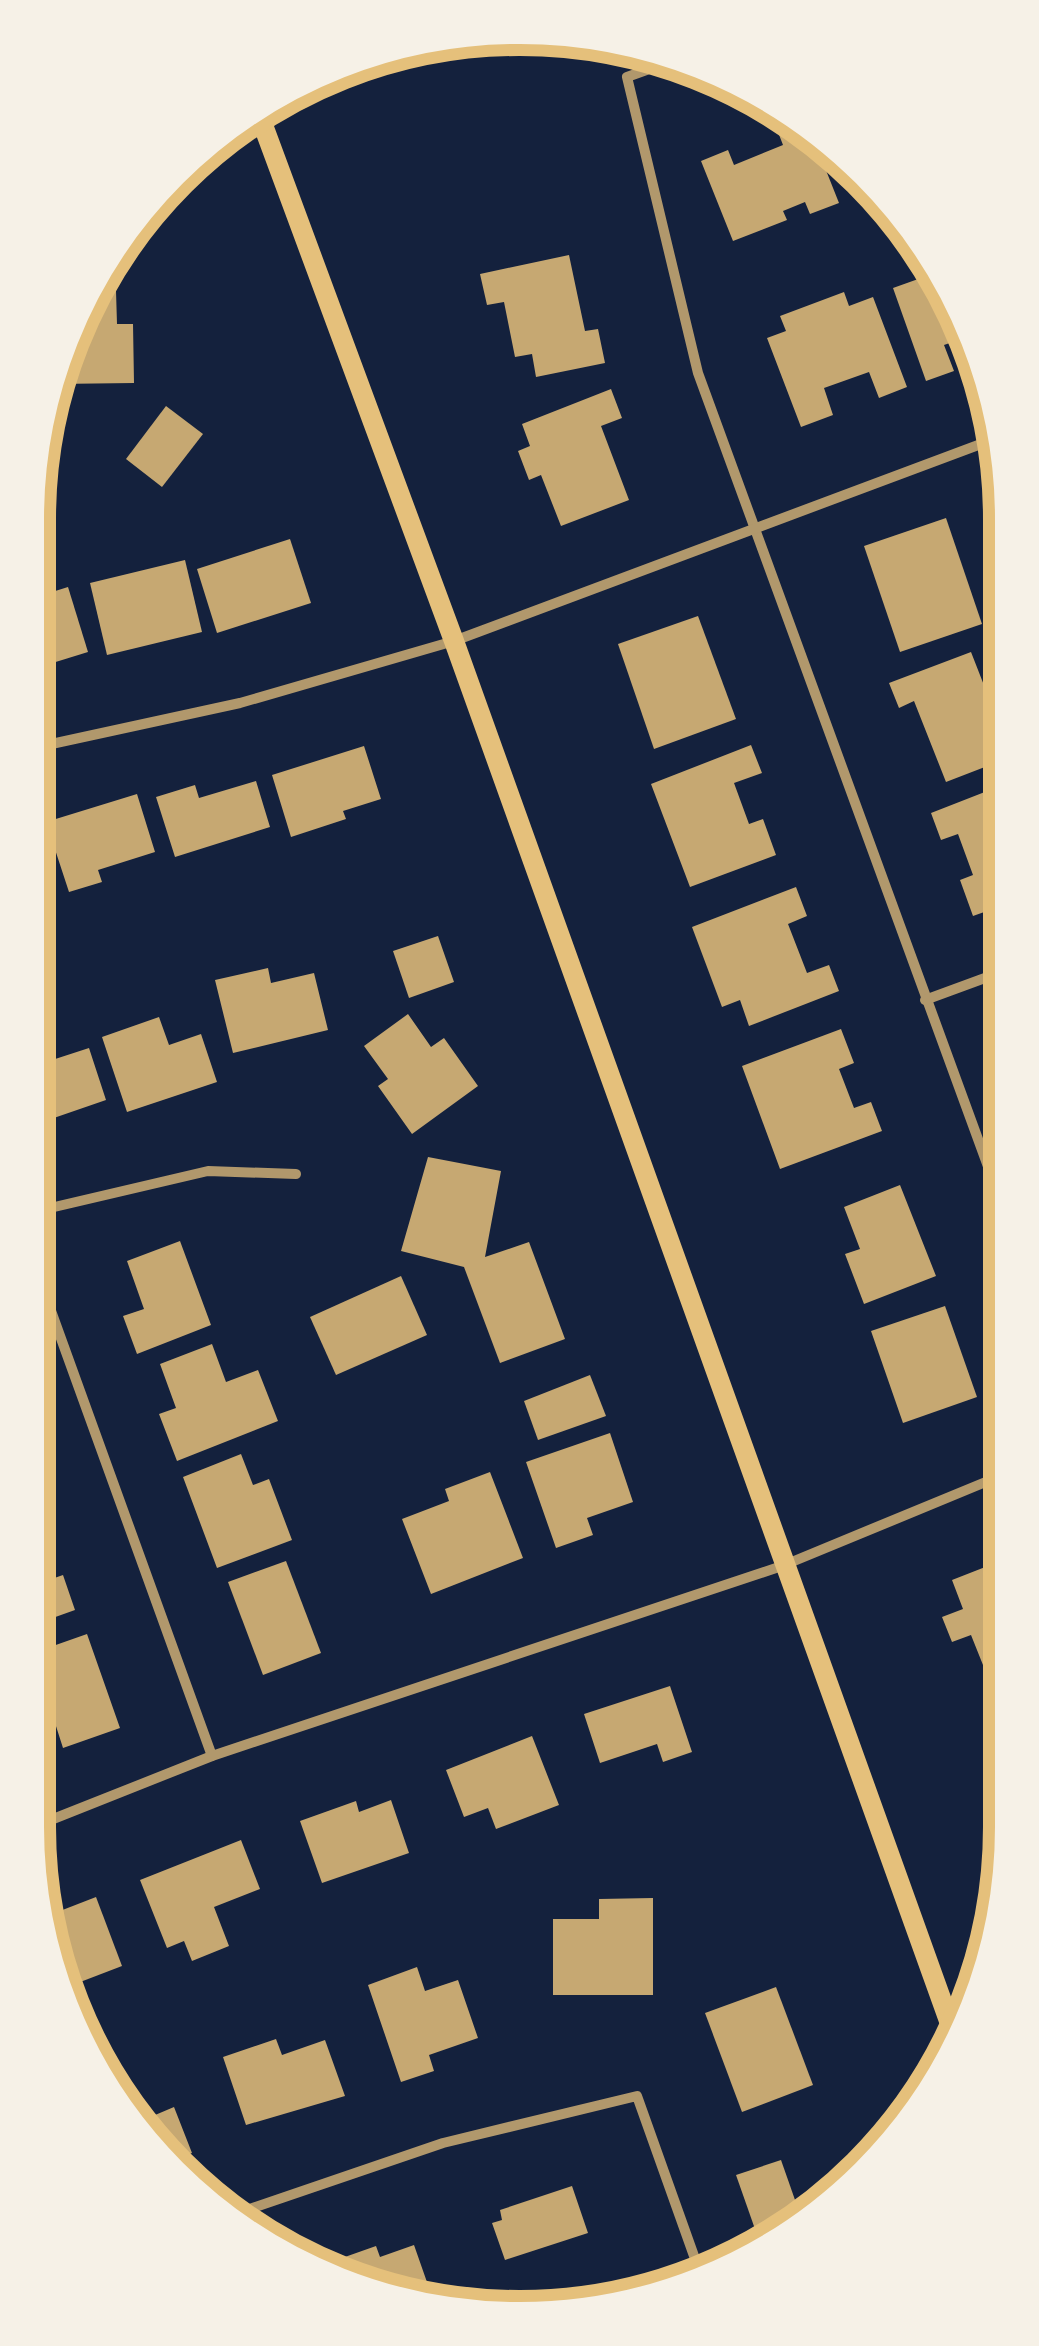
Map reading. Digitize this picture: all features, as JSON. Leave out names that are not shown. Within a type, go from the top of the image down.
[{"type":"main road","points":[[263,126],[454,640],[782,1566],[947,2019]]},
{"type":"street","points":[[649,69],[627,77],[698,373],[989,1173]]},
{"type":"street","points":[[50,744],[240,703],[454,640],[983,444]]},
{"type":"street","points":[[925,1000],[989,977]]},
{"type":"street","points":[[50,1208],[208,1171],[296,1174]]},
{"type":"street","points":[[50,1310],[212,1756]]},
{"type":"street","points":[[50,1820],[212,1756],[782,1566],[989,1481]]},
{"type":"street","points":[[248,2209],[443,2143],[637,2096],[696,2261]]},
{"type":"building","points":[[782,130],[823,162],[839,203],[810,214],[805,202],[783,211],[787,220],[733,241],[701,161],[728,150],[734,165],[783,145],[778,132]]},
{"type":"building","points":[[569,255],[585,331],[598,329],[605,363],[536,377],[532,354],[515,357],[504,302],[487,305],[480,274]]},
{"type":"building","points":[[922,278],[954,342],[944,345],[954,371],[926,381],[893,288]]},
{"type":"building","points":[[110,291],[116,291],[117,324],[133,324],[134,383],[70,384]]},
{"type":"building","points":[[844,292],[849,306],[873,297],[907,387],[879,398],[869,372],[824,388],[833,415],[801,427],[767,338],[786,331],[780,316]]},
{"type":"building","points":[[611,389],[622,418],[601,426],[629,500],[561,526],[541,475],[529,480],[518,451],[530,446],[522,424]]},
{"type":"building","points":[[166,406],[203,434],[162,487],[126,459]]},
{"type":"building","points":[[946,518],[982,624],[900,652],[864,546]]},
{"type":"building","points":[[290,539],[311,603],[217,633],[197,569]]},
{"type":"building","points":[[185,560],[202,632],[107,655],[90,583]]},
{"type":"building","points":[[68,587],[88,652],[50,664],[50,593]]},
{"type":"building","points":[[698,616],[736,719],[654,749],[618,644]]},
{"type":"building","points":[[971,652],[989,698],[989,765],[946,782],[914,701],[899,708],[889,683]]},
{"type":"building","points":[[751,745],[762,773],[734,783],[749,824],[763,819],[776,855],[690,887],[651,784]]},
{"type":"building","points":[[364,746],[381,799],[343,811],[346,819],[291,837],[272,775]]},
{"type":"building","points":[[256,781],[270,827],[175,857],[156,797],[195,785],[199,798]]},
{"type":"building","points":[[989,790],[989,910],[973,916],[960,880],[973,875],[958,834],[941,840],[931,813]]},
{"type":"building","points":[[137,794],[155,852],[98,870],[102,882],[69,892],[50,834],[50,821]]},
{"type":"building","points":[[796,887],[807,916],[788,924],[807,973],[829,965],[839,991],[749,1026],[740,1000],[722,1007],[692,927]]},
{"type":"building","points":[[438,936],[454,982],[409,998],[393,951]]},
{"type":"building","points":[[268,968],[271,983],[314,973],[328,1030],[233,1053],[215,980]]},
{"type":"building","points":[[408,1014],[431,1047],[444,1038],[478,1086],[412,1134],[378,1086],[388,1079],[364,1046]]},
{"type":"building","points":[[159,1017],[169,1045],[201,1034],[217,1082],[127,1112],[102,1037]]},
{"type":"building","points":[[841,1029],[854,1063],[839,1069],[854,1108],[871,1102],[882,1131],[780,1169],[742,1066]]},
{"type":"building","points":[[89,1048],[106,1100],[50,1119],[50,1061]]},
{"type":"building","points":[[428,1157],[501,1171],[485,1257],[529,1242],[565,1339],[500,1363],[464,1267],[401,1251]]},
{"type":"building","points":[[900,1185],[936,1276],[864,1304],[845,1254],[860,1249],[844,1207]]},
{"type":"building","points":[[180,1241],[211,1325],[137,1354],[123,1316],[144,1309],[127,1261]]},
{"type":"building","points":[[401,1276],[427,1335],[336,1375],[310,1317]]},
{"type":"building","points":[[945,1306],[977,1397],[903,1423],[871,1331]]},
{"type":"building","points":[[212,1344],[226,1382],[258,1370],[278,1421],[177,1461],[159,1414],[176,1408],[160,1364]]},
{"type":"building","points":[[590,1375],[606,1416],[538,1440],[524,1401]]},
{"type":"building","points":[[610,1433],[633,1502],[587,1518],[593,1535],[556,1548],[526,1462]]},
{"type":"building","points":[[241,1454],[253,1485],[269,1479],[292,1540],[217,1568],[183,1477]]},
{"type":"building","points":[[490,1472],[523,1558],[431,1594],[402,1519],[449,1501],[445,1489]]},
{"type":"building","points":[[286,1561],[321,1653],[263,1675],[228,1582]]},
{"type":"building","points":[[989,1566],[989,1663],[983,1665],[971,1635],[952,1642],[942,1617],[963,1609],[952,1580]]},
{"type":"building","points":[[63,1575],[75,1610],[50,1619],[50,1580]]},
{"type":"building","points":[[87,1634],[120,1728],[63,1748],[55,1723],[50,1725],[50,1647]]},
{"type":"building","points":[[670,1686],[692,1752],[663,1762],[657,1744],[600,1763],[584,1714]]},
{"type":"building","points":[[532,1736],[559,1805],[496,1829],[488,1808],[464,1817],[446,1770]]},
{"type":"building","points":[[391,1800],[409,1853],[322,1883],[300,1821],[356,1801],[359,1812]]},
{"type":"building","points":[[241,1840],[260,1889],[214,1907],[229,1946],[192,1961],[184,1941],[167,1948],[140,1880]]},
{"type":"building","points":[[96,1897],[122,1966],[77,1983],[58,1912]]},
{"type":"building","points":[[653,1898],[653,1995],[553,1995],[553,1919],[599,1919],[599,1899]]},
{"type":"building","points":[[417,1967],[425,1991],[458,1980],[478,2038],[429,2055],[434,2071],[401,2082],[368,1985]]},
{"type":"building","points":[[776,1987],[813,2085],[742,2112],[705,2013]]},
{"type":"building","points":[[276,2039],[282,2055],[325,2040],[345,2096],[246,2125],[223,2057]]},
{"type":"building","points":[[174,2107],[192,2153],[185,2155],[151,2117]]},
{"type":"building","points":[[781,2160],[797,2205],[756,2232],[736,2175]]},
{"type":"building","points":[[572,2186],[588,2233],[505,2260],[492,2223],[502,2220],[500,2210]]},
{"type":"building","points":[[414,2245],[429,2287],[338,2259],[376,2246],[380,2257]]}]
